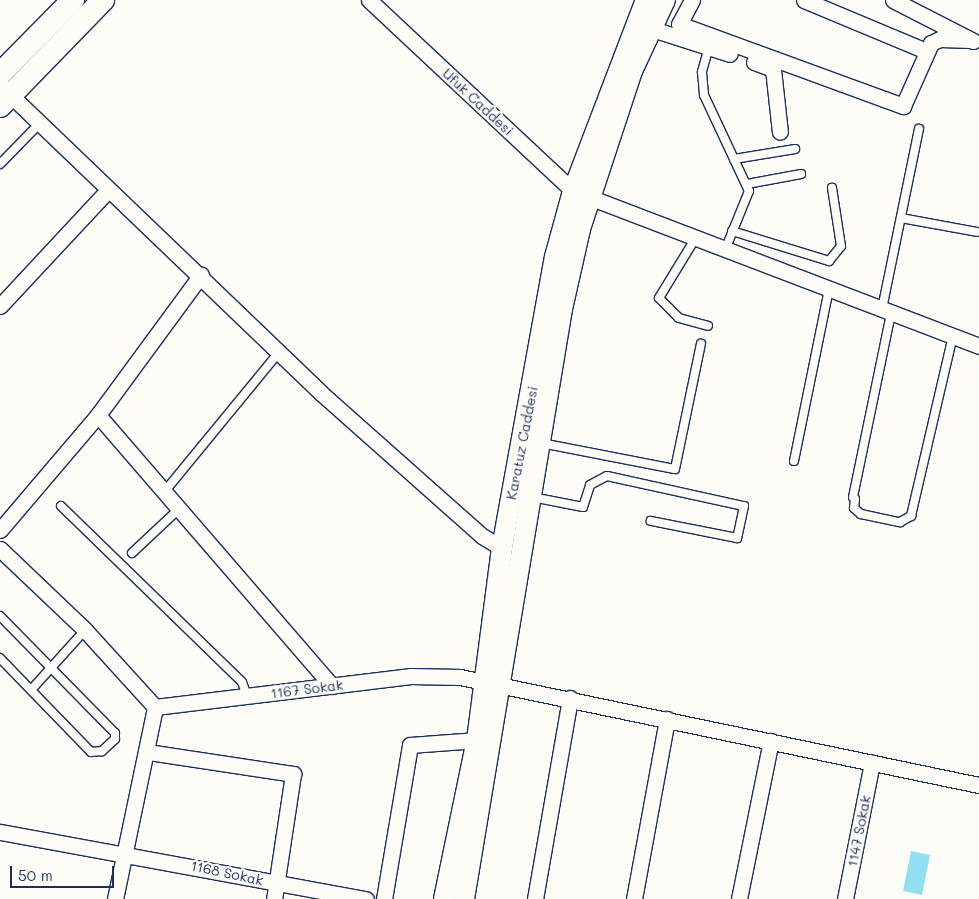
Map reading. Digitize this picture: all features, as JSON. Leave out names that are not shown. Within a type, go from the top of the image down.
[{"type":"main road","points":[[0,74],[73,0]]},
{"type":"main road","points":[[4,95],[103,0]]},
{"type":"street","name":"Ufuk Caddesi","points":[[369,0],[582,195]]},
{"type":"street","name":"Karatuz Caddesi","points":[[464,899],[493,683],[502,548],[549,290],[643,26],[646,0]]},
{"type":"street","points":[[665,0],[643,26],[709,46],[773,69],[780,132]]},
{"type":"street","points":[[692,0],[678,24],[903,106],[926,51],[940,39],[975,42]]},
{"type":"street","points":[[804,0],[926,51]]},
{"type":"street","points":[[892,0],[975,42]]},
{"type":"street","points":[[4,95],[40,123],[108,190],[201,275],[280,352],[482,536],[502,548]]},
{"type":"street","points":[[0,306],[108,190]]},
{"type":"street","points":[[493,683],[531,496],[582,195],[979,346]]},
{"type":"street","points":[[0,530],[98,415],[201,275]]},
{"type":"street","points":[[98,415],[332,686]]},
{"type":"street","points":[[0,549],[85,630],[155,707],[148,752],[115,899]]},
{"type":"street","name":"1167 Sokak","points":[[155,707],[411,676],[460,676],[979,785]]},
{"type":"street","name":"Karatuz Caddesi","points":[[444,899],[476,740],[493,683]]},
{"type":"street","points":[[535,899],[570,698]]},
{"type":"street","points":[[634,899],[666,719]]},
{"type":"street","points":[[384,899],[410,745],[476,740]]},
{"type":"street","points":[[739,899],[771,741]]},
{"type":"street","points":[[148,752],[293,774],[274,899]]},
{"type":"street","name":"1147 Sokak","points":[[845,899],[872,762]]},
{"type":"street","name":"1168 Sokak","points":[[0,832],[126,852],[276,883],[366,899]]},
{"type":"lane","points":[[709,46],[702,88],[714,122],[746,184],[749,198],[732,231],[725,250]]},
{"type":"lane","points":[[0,164],[40,123]]},
{"type":"lane","points":[[919,129],[901,218],[887,311],[854,498],[854,508],[861,514],[900,522],[911,516],[953,336]]},
{"type":"lane","points":[[734,159],[795,149]]},
{"type":"lane","points":[[746,184],[801,174]]},
{"type":"lane","points":[[732,231],[829,261],[841,246],[832,188]]},
{"type":"lane","points":[[901,218],[977,232]]},
{"type":"lane","points":[[695,239],[659,298],[678,318],[708,326]]},
{"type":"lane","points":[[794,461],[829,289]]},
{"type":"lane","points":[[540,443],[675,469],[701,344]]},
{"type":"lane","points":[[165,491],[280,352]]},
{"type":"lane","points":[[531,496],[583,507],[590,486],[607,476],[744,506],[737,538],[651,521]]},
{"type":"lane","points":[[61,506],[242,682],[247,696]]},
{"type":"lane","points":[[132,553],[180,508]]},
{"type":"lane","points":[[0,616],[53,667],[115,733],[112,742],[102,751],[91,752],[0,658]]},
{"type":"lane","points":[[31,690],[85,630]]},
{"type":"water","points":[[911,851],[930,855],[922,895],[903,891]]}]
